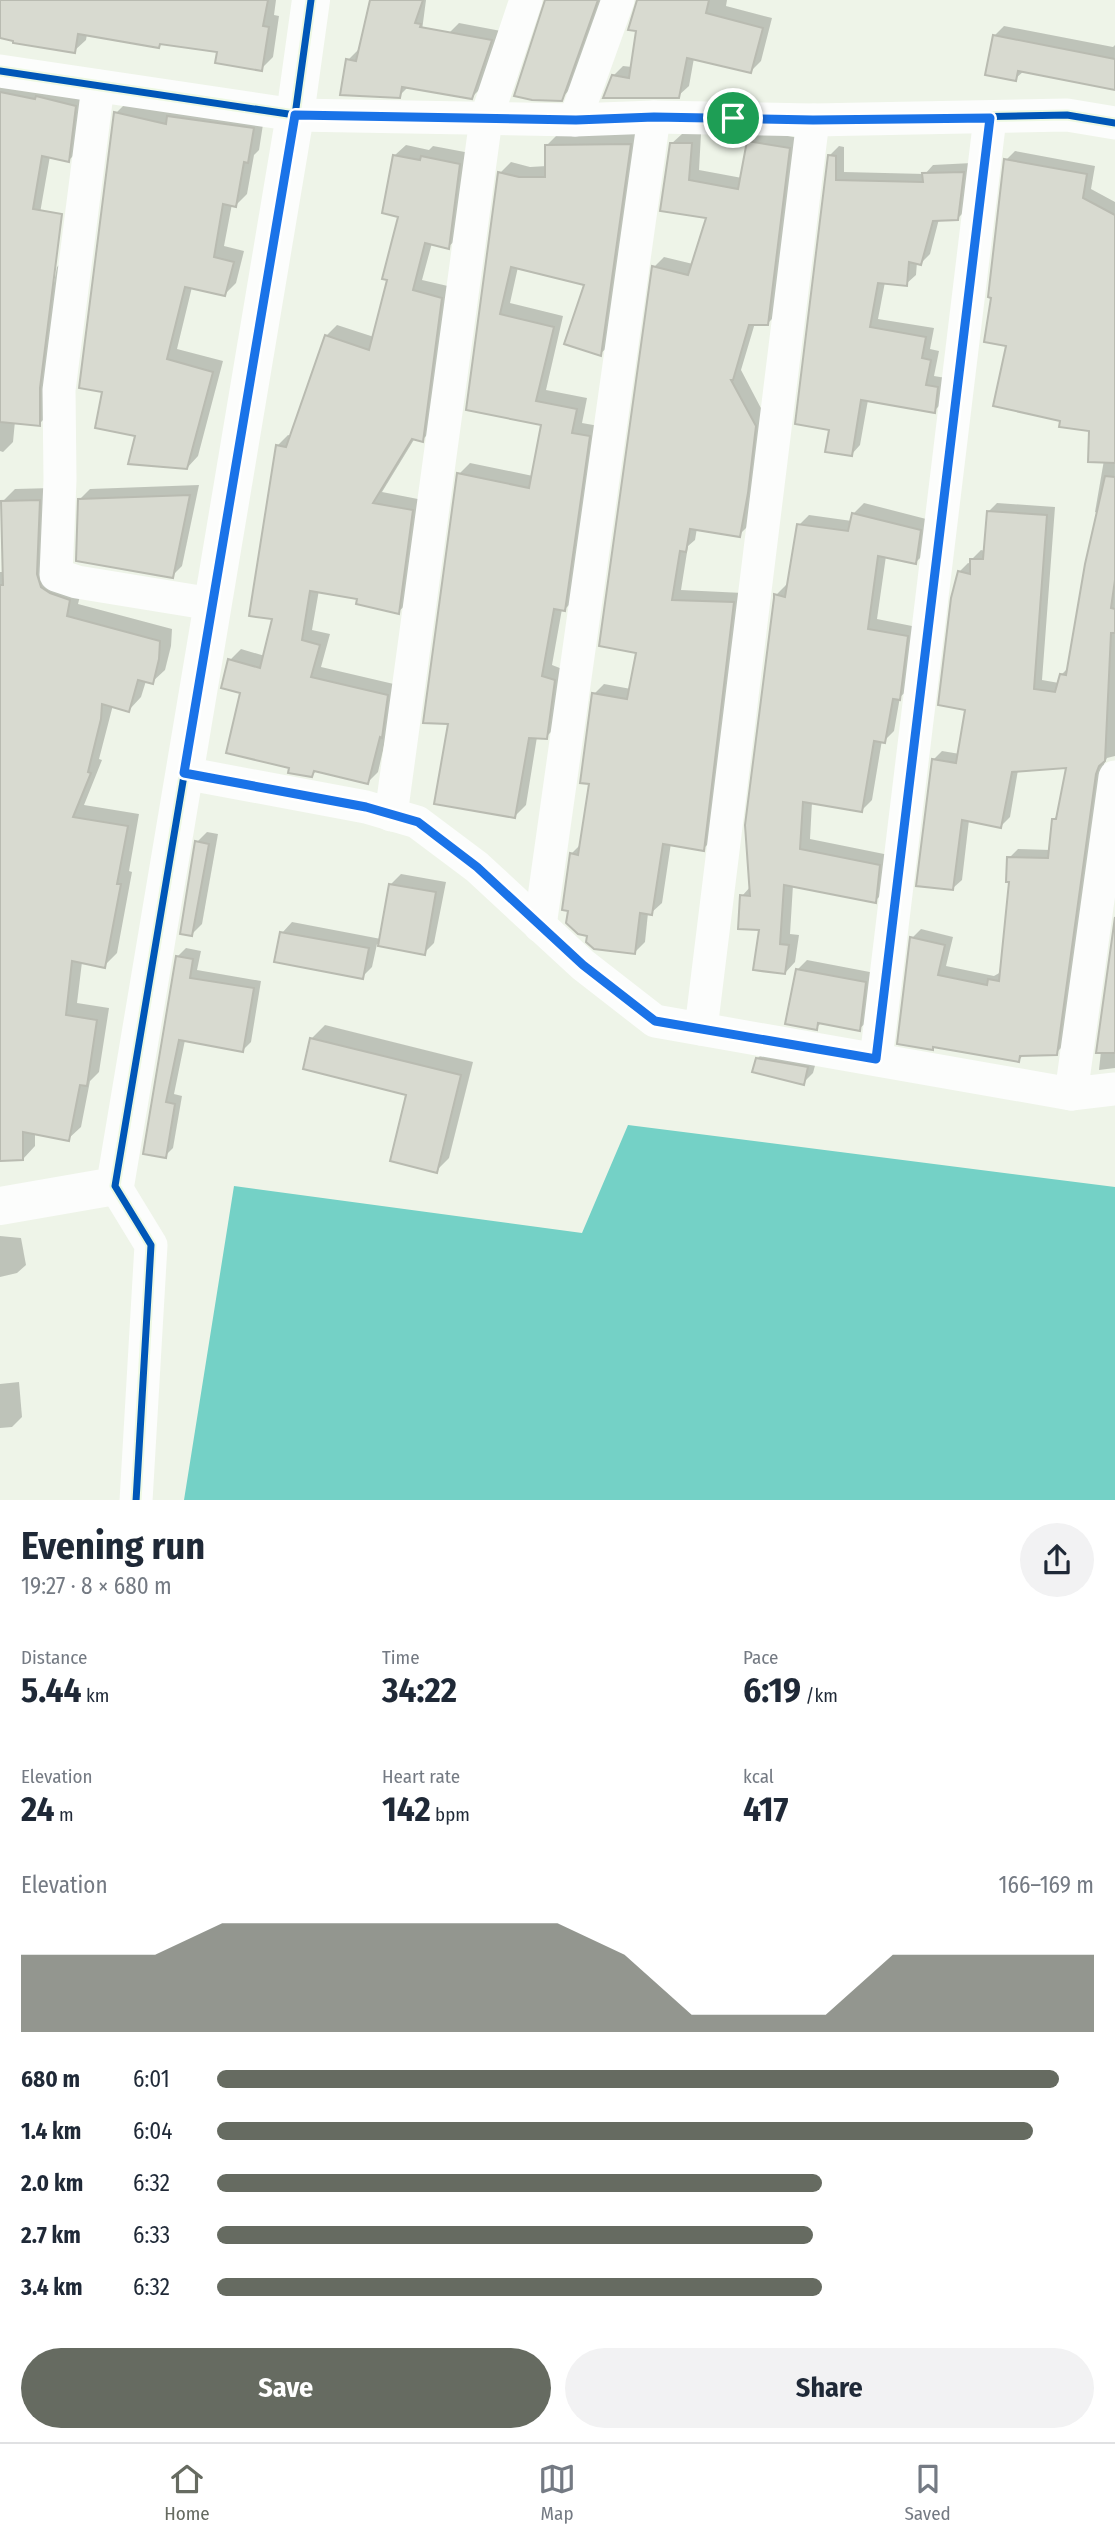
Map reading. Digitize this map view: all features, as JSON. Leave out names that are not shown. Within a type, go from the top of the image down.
[{"type":"street","points":[[135,1500],[151,1245],[115,1186],[295,115],[311,0]]},
{"type":"street","points":[[391,815],[486,119],[527,0]]},
{"type":"street","points":[[576,120],[618,0]]},
{"type":"street","points":[[0,71],[295,115],[576,120],[654,117],[813,120],[1067,115],[1115,123]]},
{"type":"street","points":[[97,86],[60,390],[56,575],[77,582],[212,604]]},
{"type":"street","points":[[540,926],[654,117]]},
{"type":"street","points":[[876,1059],[990,118]]},
{"type":"street","points":[[701,1029],[813,120]]},
{"type":"street","points":[[184,773],[366,807],[418,822],[477,867],[583,965],[655,1021],[1072,1094],[1115,1089]]},
{"type":"street","points":[[1072,1094],[1115,777]]},
{"type":"street","points":[[0,1206],[115,1186]]},
{"type":"water","points":[[628,1125],[1115,1187],[1115,1500],[184,1500],[234,1186],[582,1233]]},
{"type":"building","points":[[0,0],[268,0],[263,26],[269,27],[262,71],[215,63],[217,52],[160,44],[159,48],[78,34],[75,53],[13,43],[0,38]]},
{"type":"building","points":[[370,0],[423,0],[415,23],[421,24],[420,27],[492,40],[472,99],[402,87],[400,98],[340,95],[346,59],[356,61]]},
{"type":"building","points":[[545,0],[598,0],[562,101],[532,100],[514,96]]},
{"type":"building","points":[[637,0],[709,0],[706,13],[763,28],[751,73],[687,58],[679,98],[603,98],[612,75],[629,78],[636,31],[628,30]]},
{"type":"building","points":[[993,35],[1115,59],[1115,90],[1018,71],[1016,81],[985,75]]},
{"type":"building","points":[[0,92],[35,99],[36,96],[76,106],[69,162],[42,156],[33,209],[62,214],[40,388],[40,426],[0,422]]},
{"type":"building","points":[[114,112],[166,124],[167,116],[254,128],[248,163],[244,162],[236,207],[223,204],[214,257],[234,262],[225,296],[185,287],[167,359],[213,372],[187,469],[128,464],[135,436],[95,428],[102,392],[79,388]]},
{"type":"building","points":[[747,141],[790,148],[768,325],[749,325],[731,380],[756,426],[748,493],[740,537],[690,529],[686,552],[680,551],[672,600],[734,602],[704,851],[663,844],[652,915],[640,913],[635,954],[594,949],[586,942],[587,936],[578,934],[566,923],[568,911],[562,910],[570,853],[578,855],[589,784],[580,783],[592,693],[627,699],[636,653],[599,646],[652,266],[688,275],[706,218],[660,211],[670,143],[692,143],[689,180],[738,189]]},
{"type":"building","points":[[631,144],[601,356],[564,344],[584,285],[511,267],[500,314],[554,327],[536,401],[577,409],[572,433],[590,436],[565,611],[554,609],[542,676],[555,680],[547,739],[529,738],[515,818],[434,804],[448,724],[423,723],[457,473],[529,488],[541,425],[466,410],[498,172],[519,177],[545,177],[545,145]]},
{"type":"building","points":[[393,155],[420,160],[421,156],[460,164],[449,249],[425,243],[413,290],[442,298],[423,442],[412,439],[373,503],[413,510],[399,614],[356,604],[357,599],[310,591],[302,640],[320,645],[311,677],[388,695],[382,738],[380,737],[368,784],[314,771],[312,777],[288,773],[289,768],[226,753],[240,693],[221,688],[228,659],[260,668],[272,619],[249,616],[276,445],[286,447],[325,335],[369,350],[387,280],[382,279],[398,217],[382,213]]},
{"type":"building","points":[[828,155],[836,156],[836,180],[923,182],[922,173],[964,172],[958,220],[933,221],[921,265],[909,262],[907,286],[878,283],[870,327],[926,337],[922,358],[931,360],[926,385],[938,387],[935,413],[861,400],[852,456],[825,452],[829,430],[795,424]]},
{"type":"building","points":[[1004,159],[1087,174],[1083,198],[1115,215],[1115,463],[1088,462],[1089,431],[1059,427],[1060,421],[993,406],[1006,346],[984,342],[991,298],[988,297]]},
{"type":"building","points":[[1105,476],[1115,477],[1115,580],[1111,608],[1115,609],[1115,633],[1111,633],[1105,761],[1096,774],[1057,1055],[1020,1056],[1019,1062],[933,1047],[933,1050],[897,1044],[910,937],[945,945],[938,975],[987,985],[988,979],[999,981],[1009,882],[1006,882],[1007,857],[1048,858],[1052,819],[1056,819],[1066,768],[1012,772],[1001,828],[962,820],[953,890],[916,886],[932,759],[956,763],[965,710],[938,705],[951,598],[958,571],[970,574],[970,559],[983,559],[987,511],[1047,515],[1034,689],[1055,692],[1060,674],[1066,675],[1085,564]]},
{"type":"building","points":[[190,495],[173,578],[76,561],[78,499]]},
{"type":"building","points":[[40,500],[37,574],[41,587],[70,600],[67,616],[160,641],[159,659],[153,684],[138,680],[129,712],[102,704],[88,772],[91,773],[73,817],[128,826],[117,884],[121,884],[105,968],[72,961],[66,1015],[97,1020],[87,1086],[80,1085],[69,1141],[23,1132],[23,1160],[0,1161],[0,585],[3,585],[1,501]]},
{"type":"building","points":[[852,513],[921,530],[916,564],[878,556],[868,629],[908,636],[900,700],[893,699],[885,743],[874,741],[862,812],[803,802],[800,849],[880,865],[876,903],[784,885],[780,944],[789,945],[785,974],[753,970],[759,930],[738,929],[740,895],[750,896],[745,825],[774,594],[785,597],[797,524],[848,531]]},
{"type":"building","points":[[195,841],[209,844],[192,936],[180,934]]},
{"type":"building","points":[[389,884],[436,892],[425,955],[378,946]]},
{"type":"building","points":[[1115,917],[1115,1053],[1096,1053]]},
{"type":"building","points":[[280,932],[369,948],[363,979],[274,962]]},
{"type":"building","points":[[176,956],[193,959],[190,978],[254,988],[243,1052],[179,1040],[166,1102],[175,1104],[166,1158],[143,1154]]},
{"type":"building","points":[[796,969],[866,982],[860,1031],[818,1023],[817,1030],[785,1024]]},
{"type":"building","points":[[310,1038],[461,1075],[437,1173],[390,1161],[406,1095],[303,1069]]},
{"type":"building","points":[[756,1058],[808,1067],[804,1085],[752,1072]]},
{"type":"cycle path","points":[[136,1500],[151,1245],[115,1186],[295,115],[311,0]]},
{"type":"cycle path","points":[[0,71],[295,115],[575,120],[654,117],[813,120],[1067,115],[1115,123]]},
{"type":"route","points":[[295,115],[576,120],[733,118],[990,118],[876,1059],[655,1021],[583,965],[477,867],[418,822],[366,807],[184,773],[295,115]]}]
